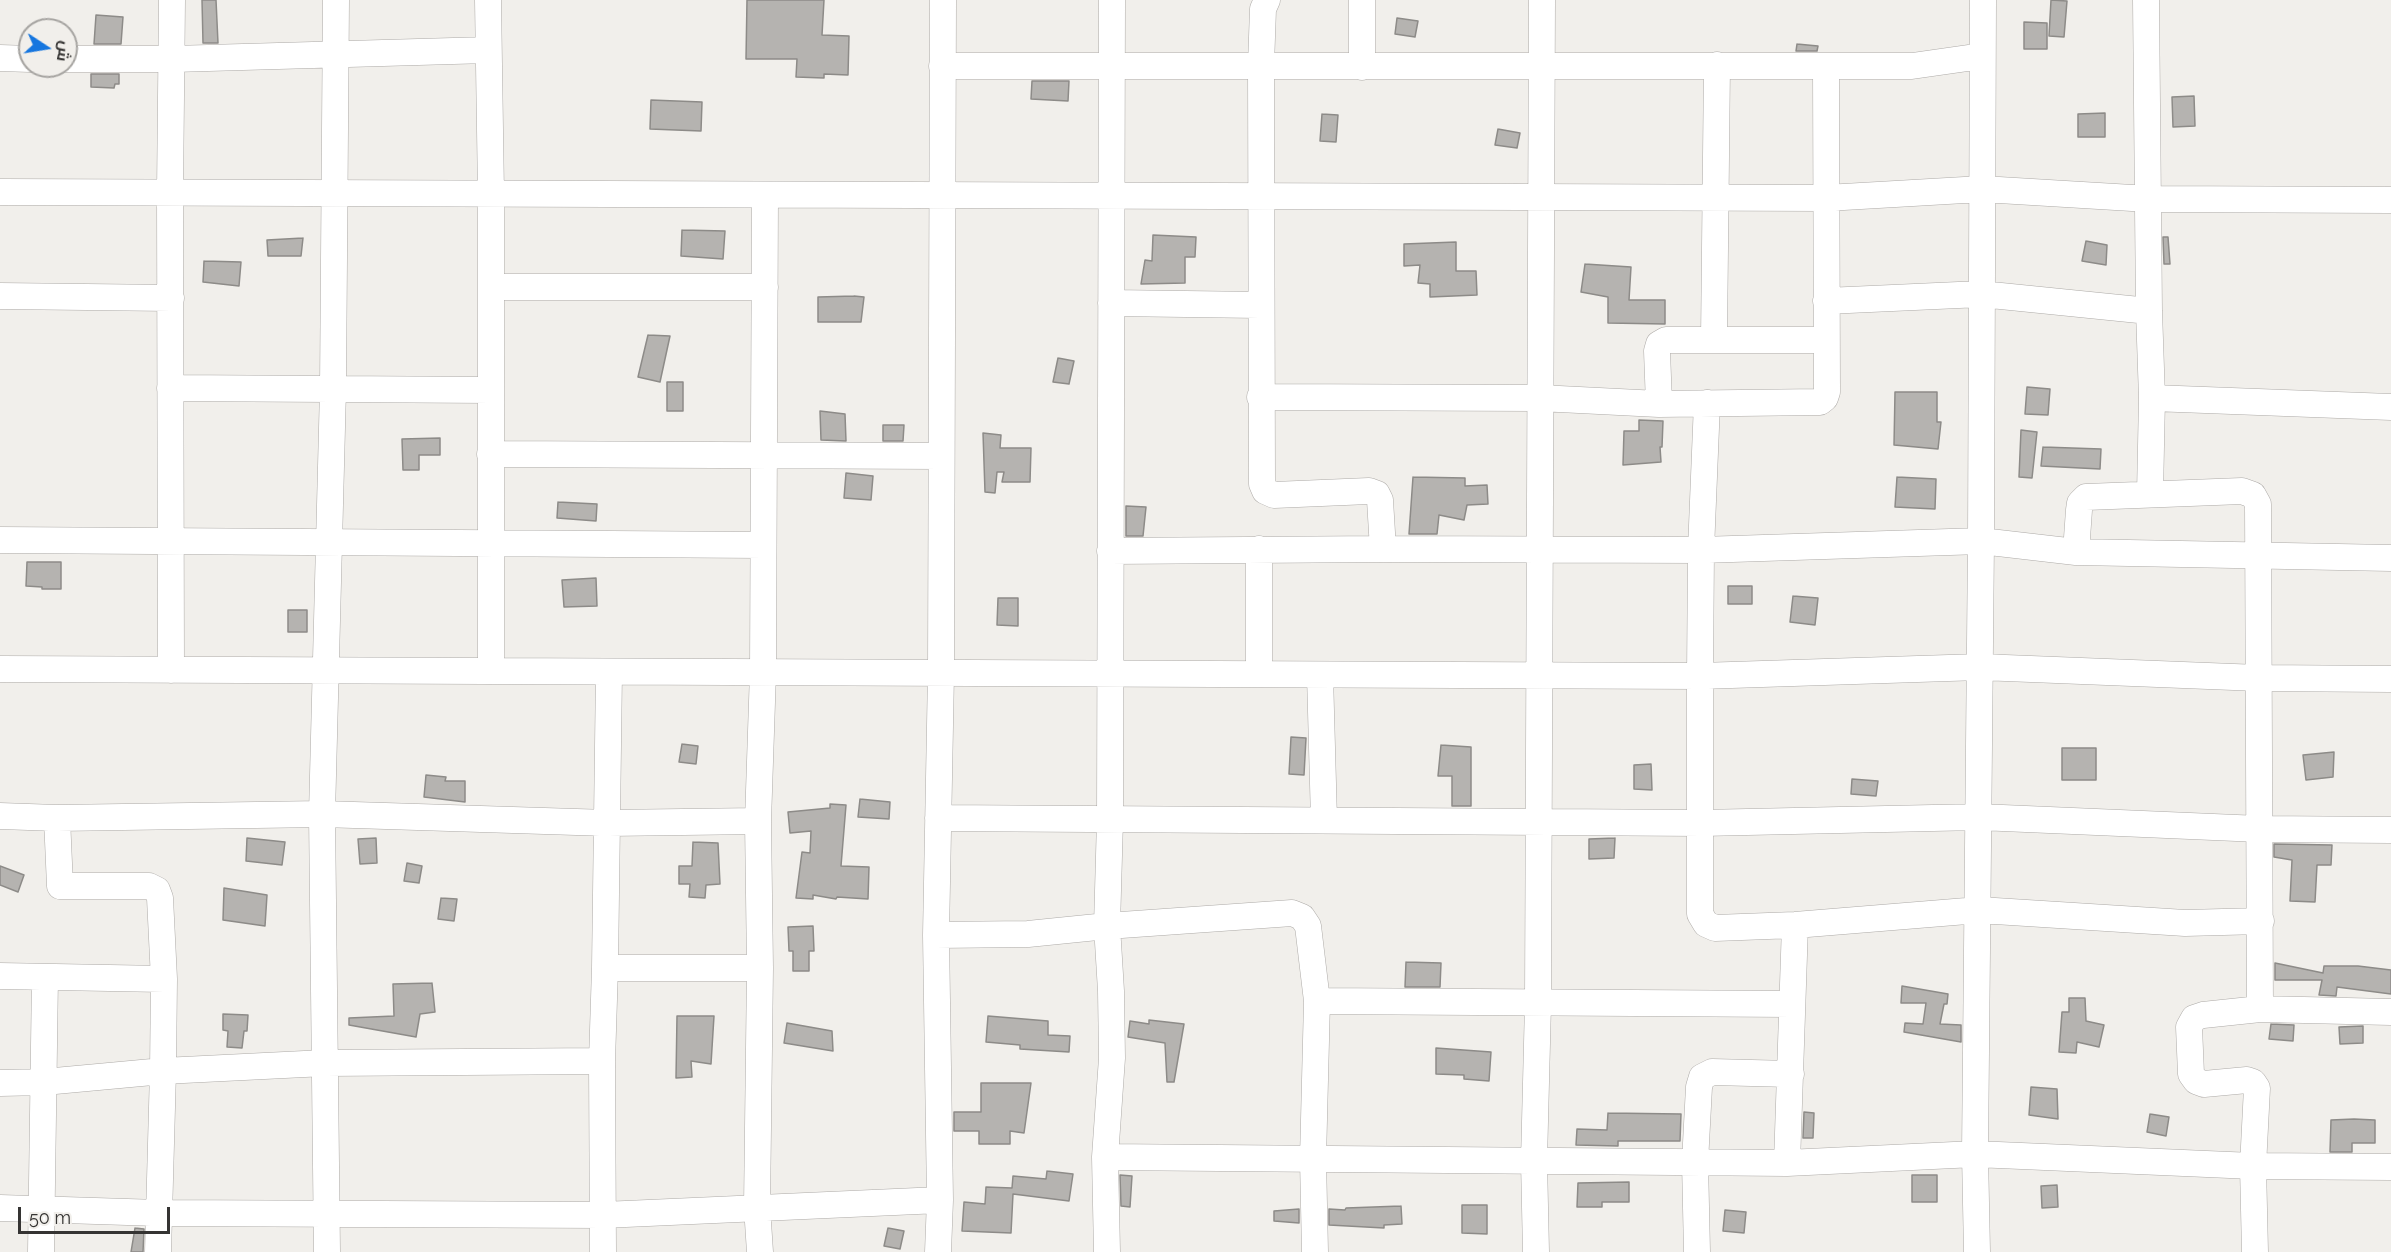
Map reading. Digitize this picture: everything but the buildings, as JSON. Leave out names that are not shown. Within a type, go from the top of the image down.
[{"type":"street","points":[[171,670],[172,0]]},
{"type":"street","points":[[327,1252],[322,814],[333,389],[336,0]]},
{"type":"street","points":[[488,0],[491,194],[491,671]]},
{"type":"street","points":[[938,1252],[940,1200],[936,935],[941,673],[943,0]]},
{"type":"street","points":[[1107,1252],[1105,1157],[1112,1058],[1112,991],[1107,926],[1110,820],[1112,0]]},
{"type":"street","points":[[1267,0],[1263,9],[1261,65],[1262,484],[1265,491],[1274,495],[1369,491],[1377,494],[1380,500],[1383,549]]},
{"type":"street","points":[[1362,0],[1362,67]]},
{"type":"street","points":[[1536,1252],[1534,1161],[1538,1004],[1538,549],[1542,0]]},
{"type":"street","points":[[1977,1252],[1983,0]]},
{"type":"street","points":[[2146,0],[2152,398],[2150,494]]},
{"type":"street","points":[[78,59],[173,59],[488,50]]},
{"type":"street","points":[[942,66],[1717,65],[1826,67],[1912,66],[1982,56]]},
{"type":"street","points":[[0,58],[18,59]]},
{"type":"street","points":[[1714,339],[1717,65]]},
{"type":"street","points":[[1260,397],[1539,398],[1659,404],[1820,402],[1825,398],[1827,392],[1825,340],[1826,67]]},
{"type":"street","points":[[0,192],[1826,198],[1982,189],[2149,199],[2391,200]]},
{"type":"street","points":[[759,1252],[757,1208],[760,968],[758,821],[763,672],[765,195]]},
{"type":"street","points":[[491,287],[765,287]]},
{"type":"street","points":[[1826,301],[1982,294],[2149,311]]},
{"type":"street","points":[[0,296],[171,298]]},
{"type":"street","points":[[1111,303],[1260,305]]},
{"type":"street","points":[[1659,404],[1657,351],[1659,344],[1666,340],[1825,340]]},
{"type":"street","points":[[170,388],[491,390]]},
{"type":"street","points":[[2152,398],[2391,407]]},
{"type":"street","points":[[1707,403],[1701,550],[1700,676],[1701,914],[1706,924],[1715,927],[1795,925],[1979,910],[2185,923],[2261,921]]},
{"type":"street","points":[[490,454],[941,456]]},
{"type":"street","points":[[2076,552],[2080,503],[2086,497],[2242,491],[2253,495],[2258,504],[2260,1009]]},
{"type":"street","points":[[0,540],[763,546]]},
{"type":"street","points":[[1110,551],[1701,550],[1981,541],[2076,552],[2391,558]]},
{"type":"street","points":[[1259,549],[1259,674]]},
{"type":"street","points":[[0,669],[1700,676],[1980,668],[2259,678],[2391,679]]},
{"type":"street","points":[[603,1252],[602,1061],[609,672]]},
{"type":"street","points":[[1320,675],[1324,820]]},
{"type":"street","points":[[0,816],[57,818],[322,814],[608,823],[758,821]]},
{"type":"street","points":[[938,818],[1701,823],[1979,817],[2260,830],[2391,830]]},
{"type":"street","points":[[57,818],[60,886],[148,886],[156,890],[160,898],[164,979],[158,1252]]},
{"type":"street","points":[[936,935],[1028,934],[1292,913],[1302,917],[1308,926],[1317,1001],[1313,1159],[1315,1252]]},
{"type":"street","points":[[1787,1163],[1795,925]]},
{"type":"street","points":[[605,968],[760,968]]},
{"type":"street","points":[[0,976],[164,979]]},
{"type":"street","points":[[41,1252],[45,977]]},
{"type":"street","points":[[1317,1001],[1792,1004]]},
{"type":"street","points":[[2255,1252],[2253,1166],[2257,1088],[2253,1082],[2247,1080],[2204,1084],[2196,1081],[2191,1074],[2189,1027],[2194,1018],[2203,1014],[2260,1009],[2391,1012]]},
{"type":"street","points":[[0,1083],[44,1082],[163,1071],[325,1063],[602,1061]]},
{"type":"street","points":[[1697,1252],[1695,1162],[1699,1087],[1702,1077],[1712,1072],[1791,1074]]},
{"type":"street","points":[[1105,1157],[1787,1163],[1976,1155],[2253,1166],[2391,1167]]},
{"type":"street","points":[[0,1208],[159,1213],[603,1215],[940,1200]]}]
